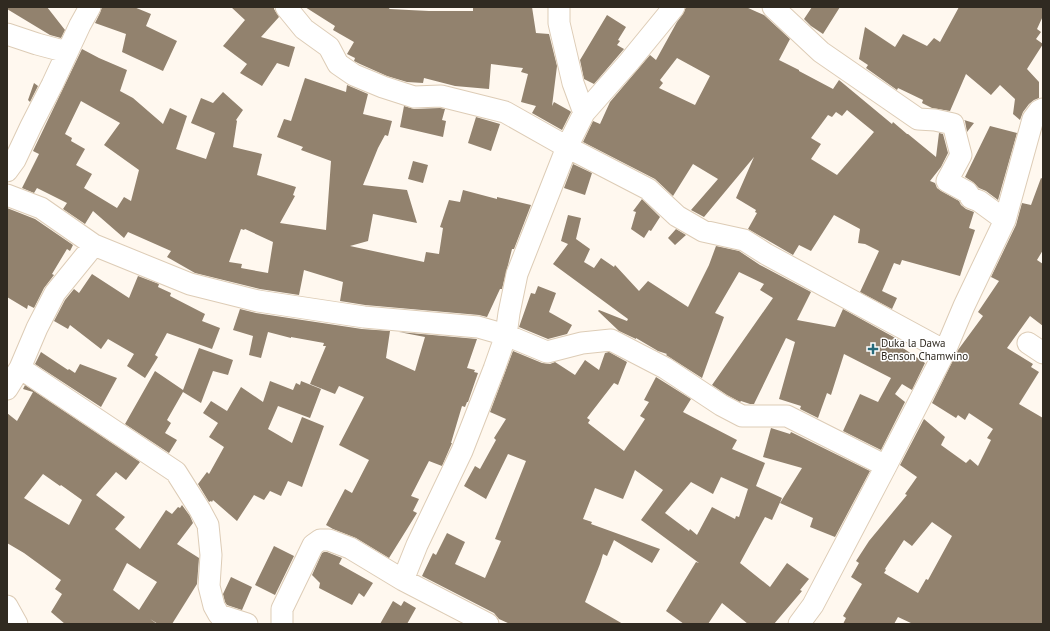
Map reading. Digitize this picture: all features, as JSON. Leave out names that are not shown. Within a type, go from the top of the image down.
[{"type":"street","points":[[7,171],[15,160],[30,126],[90,7]]},
{"type":"street","points":[[286,7],[304,28],[329,47],[338,64],[354,75],[383,87],[414,97],[441,96],[505,112],[567,147],[648,189],[677,216],[703,231],[744,240],[766,254],[945,351]]},
{"type":"street","points":[[559,7],[558,23],[573,83],[584,113]]},
{"type":"street","points":[[402,580],[462,451],[494,369],[506,335],[517,274],[567,147],[584,113],[629,62],[674,7]]},
{"type":"street","points":[[773,7],[820,52],[918,119],[935,120],[953,124],[960,155],[947,181],[967,192],[971,198],[979,201],[1005,220]]},
{"type":"street","points":[[7,34],[67,52]]},
{"type":"street","points":[[799,624],[813,605],[945,351],[964,306],[1005,220],[1033,119],[1039,111],[1043,109]]},
{"type":"street","points":[[7,195],[41,208],[94,245],[190,284],[258,300],[364,317],[478,327],[506,335],[547,352],[582,344],[611,340],[665,368],[721,405],[742,416],[787,416],[886,466]]},
{"type":"street","points":[[7,389],[20,368],[37,328],[55,293],[94,245]]},
{"type":"street","points":[[20,368],[176,472],[208,525],[211,555],[209,586],[214,606],[219,615],[247,624]]},
{"type":"street","points":[[282,624],[282,609],[313,545],[320,540],[329,540],[350,548],[402,580],[488,624]]},
{"type":"street","points":[[7,606],[17,624]]},
{"type":"building","points":[[7,7],[47,7],[65,30],[61,38],[50,35],[7,9]]},
{"type":"building","points":[[102,7],[134,7],[151,14],[146,26],[177,41],[163,71],[122,52],[126,34],[95,23]]},
{"type":"building","points":[[231,7],[274,7],[279,17],[261,37],[295,47],[289,67],[277,63],[262,86],[240,73],[247,64],[223,46],[245,20]]},
{"type":"building","points":[[305,7],[390,7],[389,9],[473,11],[473,7],[532,7],[536,33],[549,34],[557,66],[552,106],[554,102],[571,112],[562,130],[532,113],[536,106],[521,102],[528,74],[521,72],[523,68],[491,64],[489,89],[455,86],[424,78],[423,83],[407,82],[387,76],[354,61],[355,58],[347,54],[354,42],[333,30],[335,26]]},
{"type":"building","points":[[686,7],[746,7],[764,15],[790,39],[779,60],[833,89],[839,80],[892,124],[893,122],[936,157],[939,133],[943,134],[948,153],[941,167],[930,181],[935,183],[937,188],[941,191],[959,201],[966,209],[974,212],[969,228],[975,230],[960,276],[902,260],[900,265],[894,263],[882,291],[897,298],[892,309],[860,292],[879,251],[865,244],[858,243],[860,229],[834,215],[811,251],[799,245],[793,255],[748,229],[757,213],[755,212],[756,210],[736,198],[754,157],[704,217],[691,210],[718,179],[693,164],[673,196],[655,179],[583,142],[593,121],[600,124],[610,102],[650,55],[656,60]],"holes":[[[677,58],[710,76],[695,105],[659,88],[663,83],[660,80]],[[847,110],[874,132],[837,175],[811,159],[821,144],[811,138],[828,115],[832,117],[836,112],[842,116]]]},
{"type":"building","points":[[812,7],[840,7],[823,34],[804,19]]},
{"type":"building","points":[[959,7],[1043,7],[1043,16],[1037,29],[1041,32],[1036,39],[1043,44],[1027,69],[1039,82],[1039,98],[1029,104],[1023,112],[1020,120],[1013,114],[1015,99],[1000,85],[991,95],[966,74],[950,111],[932,108],[922,103],[923,100],[898,88],[897,90],[866,68],[868,65],[859,59],[865,27],[895,47],[903,34],[927,46],[934,38],[940,42]]},
{"type":"building","points":[[607,15],[626,27],[618,40],[620,41],[617,45],[624,49],[594,84],[584,79],[580,60]]},
{"type":"building","points":[[82,49],[127,70],[120,91],[133,98],[163,124],[170,108],[187,116],[176,149],[206,159],[215,133],[191,123],[201,98],[213,103],[223,92],[243,110],[236,120],[233,147],[262,154],[257,175],[296,187],[293,195],[295,196],[280,223],[326,230],[331,161],[301,150],[303,147],[277,137],[284,119],[291,121],[305,78],[346,92],[347,85],[368,94],[363,114],[392,121],[388,136],[385,135],[378,148],[363,185],[407,190],[417,223],[373,214],[368,241],[350,246],[424,262],[426,252],[439,254],[443,228],[440,227],[449,200],[460,202],[463,190],[497,199],[497,197],[531,205],[514,249],[512,249],[502,289],[500,289],[487,317],[479,315],[365,305],[340,301],[343,282],[304,270],[299,295],[260,289],[195,273],[167,257],[171,251],[128,232],[124,238],[93,211],[85,224],[63,209],[67,203],[37,188],[34,193],[22,188],[39,154],[33,151]],"holes":[[[81,101],[120,123],[104,145],[139,170],[131,201],[124,197],[117,208],[84,188],[92,174],[76,165],[85,149],[71,141],[72,138],[65,134]],[[241,229],[245,229],[273,242],[268,273],[241,268],[242,264],[229,262]]]},
{"type":"building","points":[[34,83],[38,86],[30,102],[28,100]]},
{"type":"building","points":[[404,106],[414,109],[445,109],[442,120],[446,121],[443,137],[400,127]]},
{"type":"building","points":[[476,117],[500,124],[491,151],[468,143]]},
{"type":"building","points":[[964,120],[974,123],[967,132],[965,121]]},
{"type":"building","points":[[990,126],[1017,133],[998,200],[965,177]]},
{"type":"building","points":[[413,161],[428,165],[423,183],[408,179]]},
{"type":"building","points":[[573,164],[592,173],[585,195],[564,188]]},
{"type":"building","points":[[1041,178],[1043,179],[1043,250],[1037,260],[1043,264],[1043,326],[1030,316],[1007,348],[1033,364],[1031,367],[1039,372],[1019,404],[1043,418],[1043,624],[913,624],[898,617],[894,624],[843,624],[846,618],[843,616],[862,584],[851,577],[859,563],[856,561],[869,541],[907,495],[905,494],[917,477],[900,465],[924,419],[945,437],[941,445],[966,463],[970,459],[978,466],[991,440],[987,438],[993,429],[969,413],[965,420],[958,415],[956,418],[932,403],[958,350],[983,316],[978,312],[999,281],[991,277],[1016,225],[1022,203],[1031,205]],"holes":[[[932,522],[952,536],[928,580],[926,579],[918,593],[884,573],[886,570],[885,569],[904,540],[912,546]]]},
{"type":"building","points":[[642,199],[660,217],[651,231],[649,230],[644,238],[631,229],[636,212],[633,211]]},
{"type":"building","points":[[7,208],[35,219],[73,245],[70,251],[67,249],[52,274],[54,275],[44,288],[34,308],[28,305],[27,309],[7,297]]},
{"type":"building","points":[[568,215],[581,218],[576,239],[590,249],[584,262],[594,268],[601,258],[614,267],[615,265],[639,291],[648,281],[688,307],[709,265],[716,246],[739,251],[760,265],[811,292],[797,320],[835,327],[843,309],[899,340],[897,344],[925,363],[912,390],[902,384],[895,394],[905,402],[881,450],[843,431],[860,394],[878,402],[891,378],[844,354],[831,395],[827,393],[818,418],[800,409],[801,406],[779,399],[795,342],[786,338],[754,404],[740,402],[712,385],[773,298],[760,290],[764,284],[739,272],[715,313],[724,317],[702,378],[666,355],[667,354],[619,331],[598,311],[599,310],[627,321],[628,319],[553,264],[568,244],[561,241]]},
{"type":"building","points":[[676,229],[686,235],[675,245],[668,238]]},
{"type":"building","points":[[92,274],[129,298],[138,276],[159,284],[158,287],[171,293],[170,296],[205,314],[202,321],[220,328],[212,349],[167,333],[155,355],[158,357],[145,378],[127,366],[134,354],[108,339],[101,349],[70,325],[68,329],[54,321],[65,300],[74,289],[79,293]]},
{"type":"building","points":[[538,286],[556,293],[549,312],[572,325],[567,334],[548,339],[519,327],[531,293],[535,294]]},
{"type":"building","points":[[240,309],[256,313],[362,329],[390,331],[386,358],[415,371],[425,337],[399,332],[477,339],[467,368],[475,370],[474,372],[478,373],[468,402],[465,407],[462,406],[452,443],[442,466],[429,461],[411,496],[419,499],[413,511],[417,513],[389,558],[356,538],[326,525],[345,489],[352,493],[369,460],[339,445],[364,397],[339,386],[335,394],[310,384],[326,346],[323,346],[324,343],[291,338],[268,332],[261,358],[249,355],[253,336],[233,330]]},
{"type":"building","points":[[199,348],[233,360],[228,375],[213,371],[201,403],[183,392],[167,420],[171,423],[165,433],[177,440],[169,453],[125,424],[155,371],[183,390]]},
{"type":"building","points":[[513,351],[542,363],[550,364],[555,362],[575,375],[585,360],[599,370],[605,353],[609,352],[627,362],[618,385],[614,383],[587,418],[590,420],[588,423],[624,451],[645,419],[640,416],[649,402],[644,400],[656,377],[691,399],[683,412],[737,440],[732,449],[765,463],[756,486],[782,498],[772,520],[765,517],[740,563],[770,587],[787,563],[809,579],[800,590],[802,591],[774,624],[748,624],[722,603],[708,624],[684,624],[666,611],[696,562],[699,563],[641,520],[663,490],[635,470],[623,499],[595,488],[583,519],[592,522],[591,524],[660,549],[652,563],[614,540],[607,556],[603,554],[585,602],[623,624],[510,624],[499,619],[494,613],[422,576],[433,553],[436,555],[447,533],[465,542],[455,564],[485,578],[501,541],[495,539],[526,461],[508,454],[486,499],[464,486],[475,466],[480,469],[496,440],[494,438],[506,419],[490,412]],"holes":[[[721,477],[748,489],[739,517],[736,516],[735,519],[712,507],[697,535],[690,529],[689,531],[665,513],[691,482],[713,494]]]},
{"type":"building","points":[[41,352],[75,373],[80,364],[117,378],[101,407],[35,364]]},
{"type":"building","points":[[270,381],[293,390],[296,383],[300,385],[301,381],[321,389],[310,418],[278,406],[268,429],[292,443],[302,417],[324,426],[302,487],[288,481],[281,496],[270,491],[264,500],[254,495],[237,521],[213,500],[212,502],[209,502],[198,484],[207,472],[209,474],[224,447],[209,437],[218,423],[203,413],[211,401],[227,411],[241,387],[263,402]]},
{"type":"building","points":[[25,385],[140,462],[126,480],[116,472],[96,495],[125,517],[115,529],[140,549],[166,510],[172,514],[182,505],[190,516],[193,523],[177,544],[199,558],[197,584],[172,624],[158,624],[150,619],[157,624],[65,624],[51,612],[62,594],[55,589],[61,580],[24,553],[7,543],[7,413],[17,421],[33,392],[23,389]],"holes":[[[43,474],[82,500],[69,525],[24,498]],[[127,563],[157,582],[139,610],[113,590]]]},
{"type":"building","points":[[771,428],[790,434],[791,432],[870,471],[835,537],[810,527],[813,518],[780,503],[802,468],[763,457]]},
{"type":"building","points":[[274,546],[294,556],[275,595],[255,585]]},
{"type":"building","points":[[324,552],[342,558],[339,564],[373,583],[364,597],[359,593],[352,605],[319,588],[320,583],[312,575],[322,553]]},
{"type":"building","points":[[231,577],[252,587],[242,610],[227,605],[225,602],[223,594]]},
{"type":"building","points":[[393,601],[401,606],[404,601],[416,608],[407,624],[380,624]]},
{"type":"place","name":"Duka la Dawa Benson Chamwino","points":[[873,349]]}]
